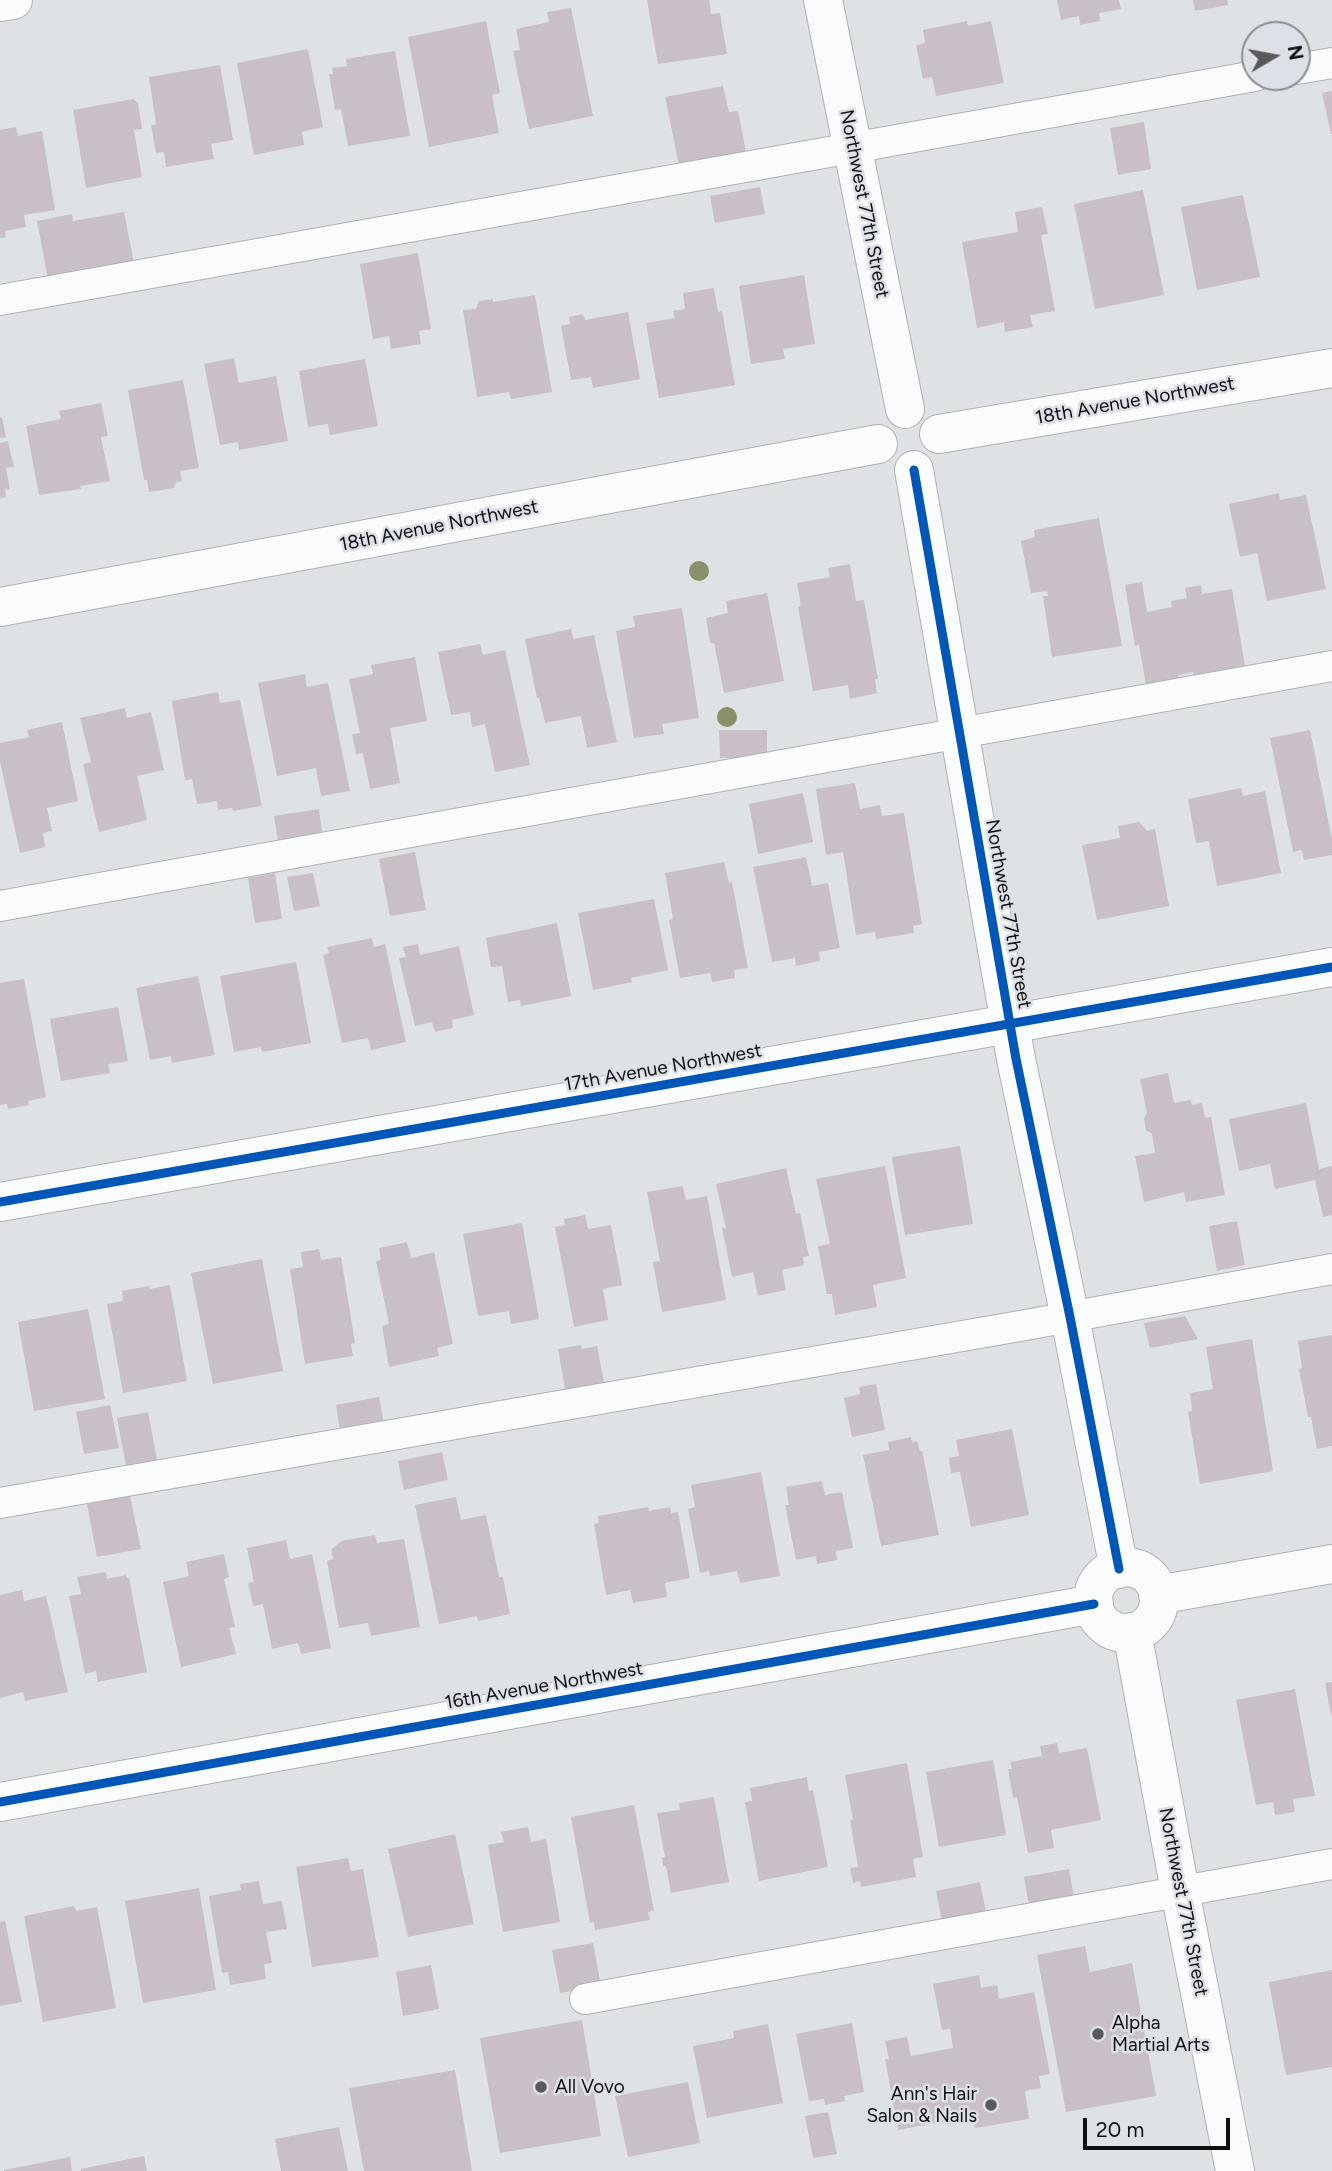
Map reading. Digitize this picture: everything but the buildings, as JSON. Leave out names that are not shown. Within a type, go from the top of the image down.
[{"type":"street","points":[[0,2],[13,0]]},
{"type":"street","name":"Northwest 77th Street","points":[[823,0],[905,409]]},
{"type":"street","name":"18th Avenue Northwest","points":[[939,434],[1332,368]]},
{"type":"street","points":[[905,409],[926,413],[933,420],[939,434],[939,448],[934,457],[928,465],[914,470],[890,466],[878,448],[880,426],[886,418],[905,409]]},
{"type":"street","name":"18th Avenue Northwest","points":[[0,607],[878,444]]},
{"type":"street","name":"Northwest 77th Street","points":[[914,470],[1010,1024],[1119,1569]]},
{"type":"street","name":"17th Avenue Northwest","points":[[0,1202],[1332,967]]},
{"type":"street","points":[[1158,1595],[1332,1564]]},
{"type":"street","points":[[1134,1568],[1152,1580],[1158,1595],[1158,1609],[1154,1618],[1146,1626],[1132,1632],[1117,1632],[1108,1628],[1100,1620],[1093,1598],[1102,1577],[1112,1570],[1134,1568]]},
{"type":"street","name":"16th Avenue Northwest","points":[[0,1802],[1094,1604]]},
{"type":"street","name":"Northwest 77th Street","points":[[1132,1632],[1235,2171]]},
{"type":"lane","points":[[1311,67],[1332,63]]},
{"type":"lane","points":[[0,300],[1241,79]]},
{"type":"lane","points":[[0,906],[1332,666]]},
{"type":"lane","points":[[0,1503],[1332,1269]]},
{"type":"lane","points":[[586,1998],[1332,1864]]},
{"type":"cycle path","points":[[914,470],[1016,1059],[1119,1569]]},
{"type":"cycle path","points":[[0,1202],[1332,967]]},
{"type":"cycle path","points":[[0,1802],[1094,1604]]},
{"type":"place","name":"Alpha Martial Arts","points":[[1098,2034]]},
{"type":"place","name":"All Vovo","points":[[541,2087]]},
{"type":"place","name":"Ann's Hair Salon & Nails","points":[[991,2105]]}]
